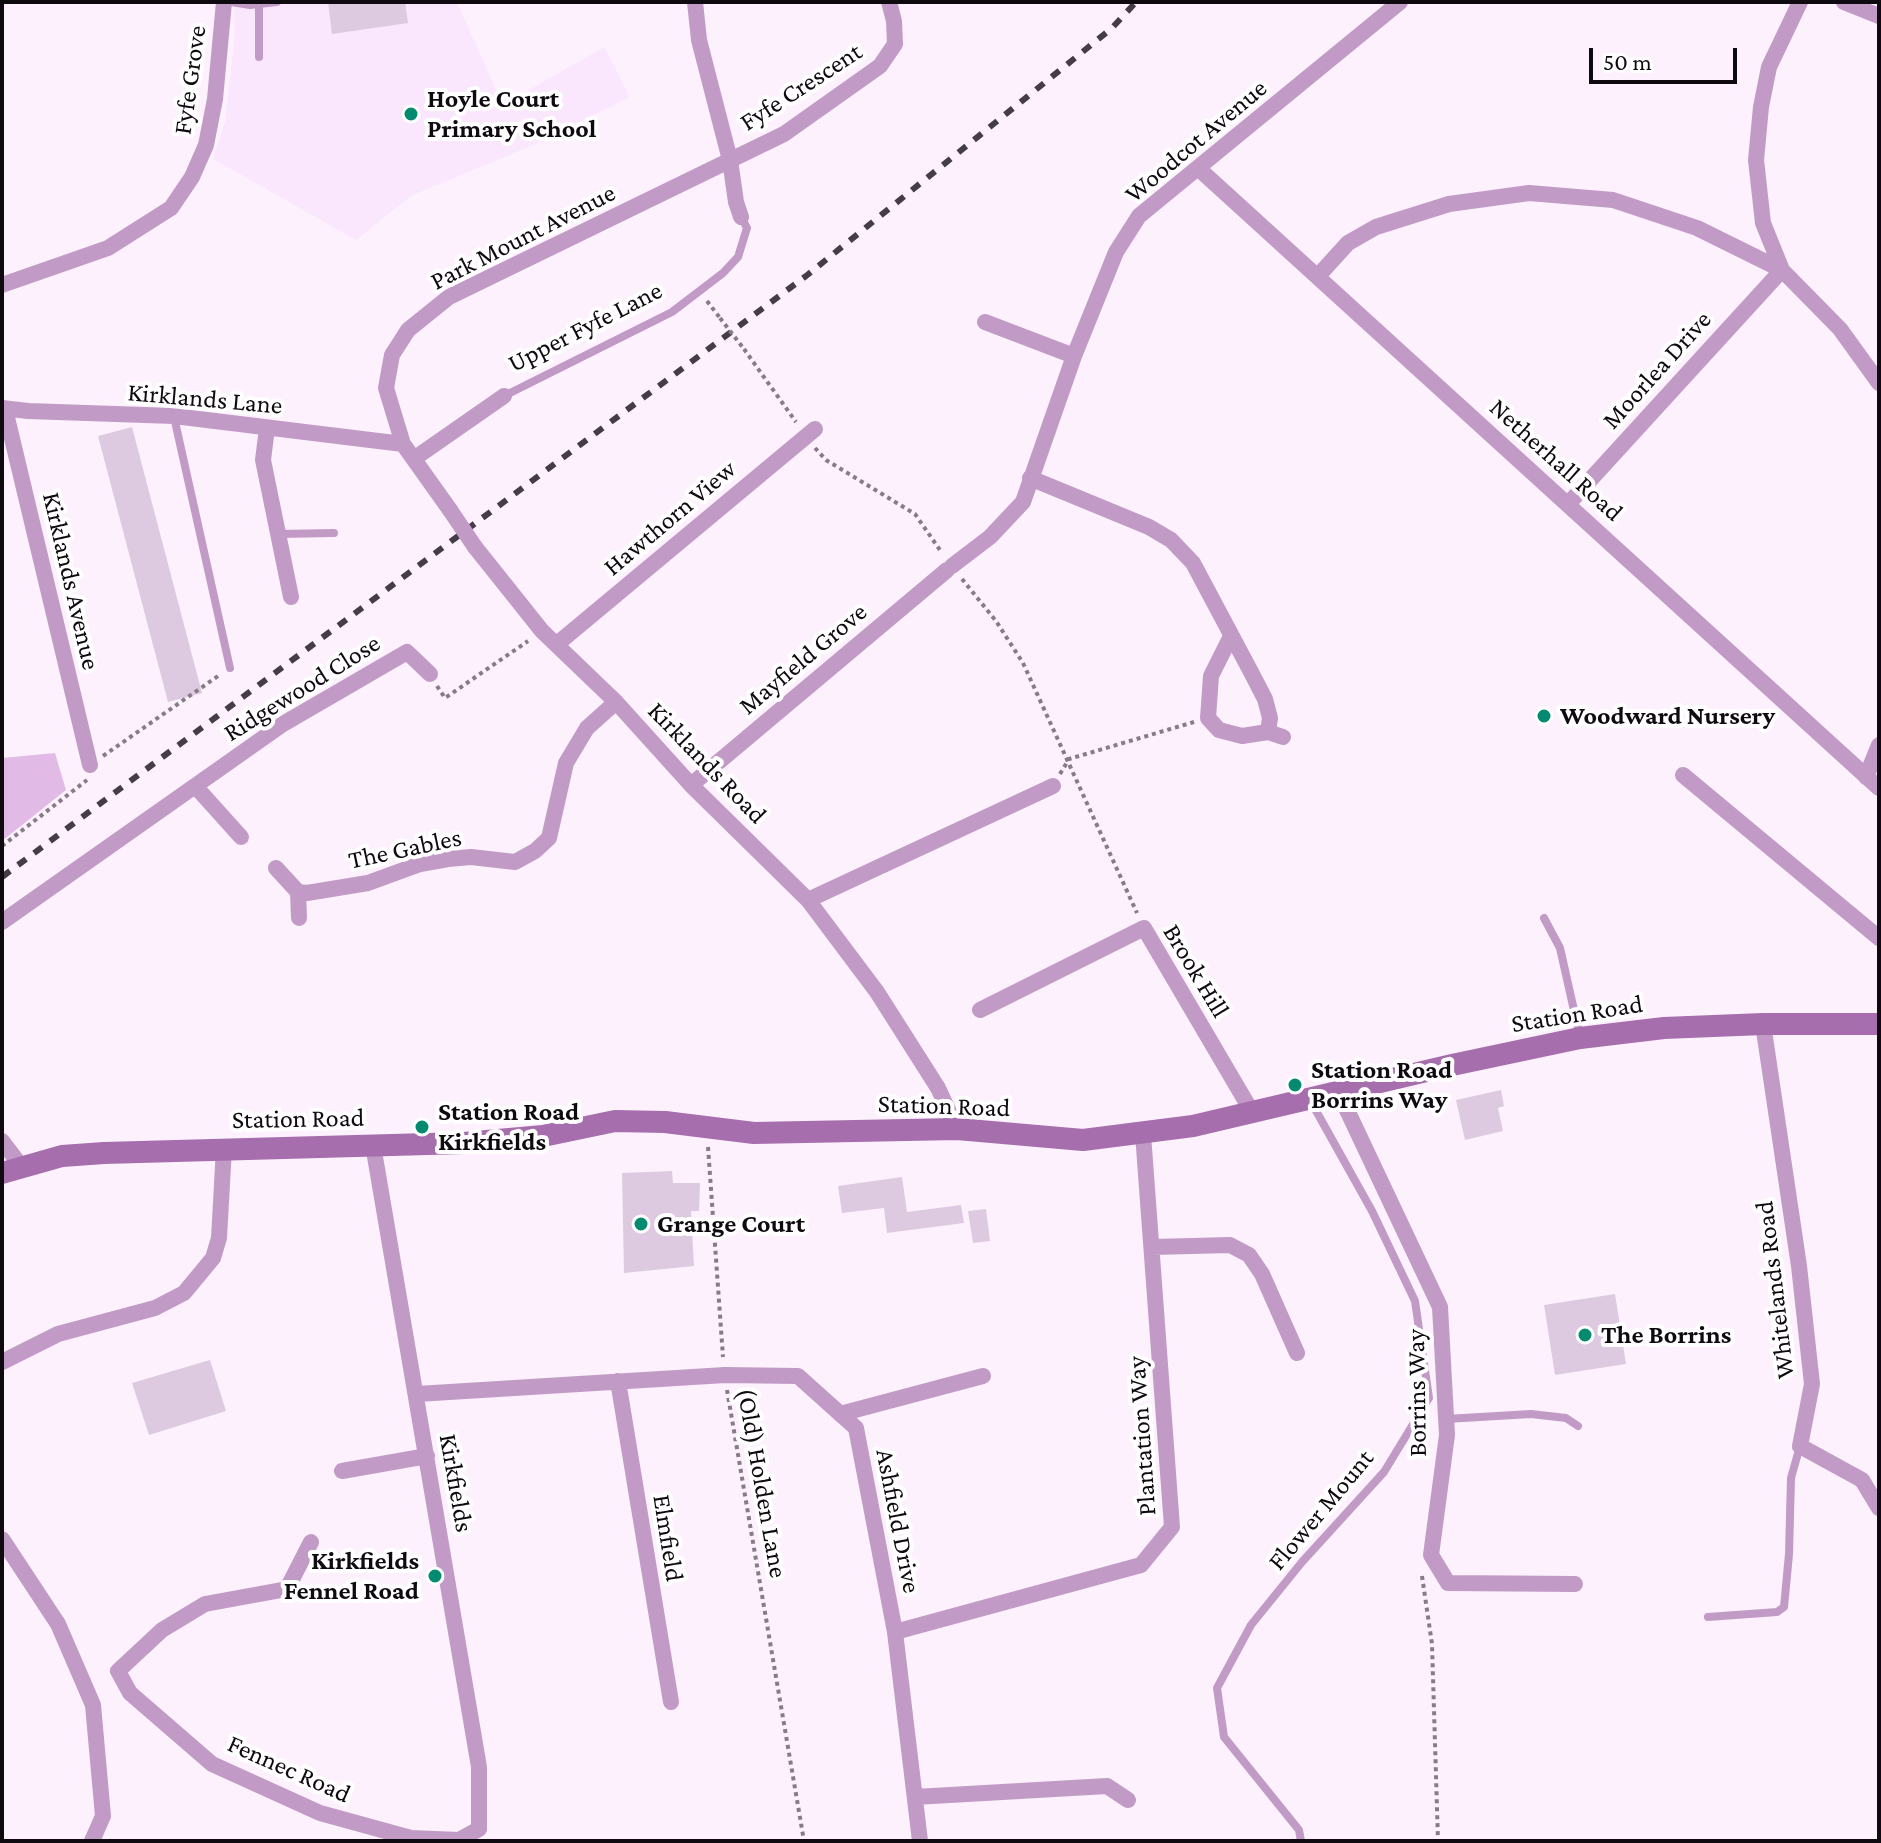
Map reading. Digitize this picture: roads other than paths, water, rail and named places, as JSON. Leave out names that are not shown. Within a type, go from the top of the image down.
[{"type":"street","name":"Fyfe Grove","points":[[2,285],[108,248],[171,208],[192,177],[206,145],[215,99],[224,2]]},
{"type":"street","points":[[695,2],[699,40],[730,160],[741,217]]},
{"type":"street","name":"Fyfe Crescent","points":[[730,160],[784,134],[880,66],[895,44],[889,2]]},
{"type":"street","name":"Woodcot Avenue","points":[[949,568],[990,537],[1023,502],[1074,356],[1116,252],[1139,216],[1400,2]]},
{"type":"street","points":[[1782,270],[1763,223],[1756,160],[1769,67],[1800,2]]},
{"type":"street","points":[[1844,2],[1879,16]]},
{"type":"street","name":"Park Mount Avenue","points":[[403,444],[386,388],[392,355],[408,330],[449,297],[730,160]]},
{"type":"street","name":"Netherhall Road","points":[[1199,169],[1873,782]]},
{"type":"street","points":[[1318,276],[1348,243],[1376,227],[1449,204],[1529,193],[1613,200],[1697,228],[1782,270],[1840,329],[1879,383]]},
{"type":"street","name":"Moorlea Drive","points":[[1569,503],[1782,270]]},
{"type":"street","points":[[985,322],[1074,356]]},
{"type":"street","name":"Upper Fyfe Lane","points":[[415,458],[504,396]]},
{"type":"street","name":"Kirklands Lane","points":[[4,408],[174,416],[403,444]]},
{"type":"street","name":"Kirklands Avenue","points":[[4,408],[90,765]]},
{"type":"street","points":[[267,428],[263,460],[291,597]]},
{"type":"street","name":"Hawthorn View","points":[[557,644],[812,430]]},
{"type":"street","name":"Kirklands Road","points":[[403,444],[475,547],[542,631],[616,702],[691,785],[808,900],[877,992],[938,1088],[957,1129]]},
{"type":"street","points":[[1030,478],[1149,527],[1171,540],[1193,563],[1265,699],[1276,735],[1242,736],[1219,730],[1208,718],[1211,676],[1231,636]]},
{"type":"street","name":"Mayfield Grove","points":[[691,785],[949,568]]},
{"type":"street","name":"Ridgewood Close","points":[[2,922],[283,724],[407,652],[430,674]]},
{"type":"street","name":"The Gables","points":[[298,892],[368,883],[420,864],[448,859],[471,857],[515,862],[535,851],[549,838],[566,763],[587,728],[616,702]]},
{"type":"street","points":[[1873,782],[1879,745]]},
{"type":"street","points":[[1683,775],[1879,938]]},
{"type":"street","points":[[808,900],[1053,786]]},
{"type":"street","points":[[196,787],[241,837]]},
{"type":"street","points":[[276,868],[298,892],[299,918]]},
{"type":"street","name":"Brook Hill","points":[[980,1010],[1144,928],[1252,1112]]},
{"type":"street","name":"Whitelands Road","points":[[1763,1024],[1799,1266],[1812,1384],[1800,1446]]},
{"type":"street","name":"Station Road","points":[[12,1169],[62,1156],[224,1148],[464,1143],[543,1136],[615,1121],[665,1122],[754,1133],[957,1129],[1083,1140],[1143,1134],[1252,1112],[1580,1038],[1664,1028],[1879,1024]]},
{"type":"street","name":"Borrins Way","points":[[1339,1093],[1440,1307],[1447,1435],[1431,1555],[1448,1583],[1575,1584]]},
{"type":"street","name":"Plantation Way","points":[[895,1632],[1141,1565],[1172,1527],[1143,1134]]},
{"type":"street","points":[[2,1141],[12,1169]]},
{"type":"street","name":"Kirkfields","points":[[373,1145],[479,1767],[483,1835]]},
{"type":"street","points":[[2,1362],[58,1334],[155,1308],[184,1293],[213,1258],[219,1238],[224,1148]]},
{"type":"street","points":[[1153,1247],[1230,1245],[1249,1255],[1262,1274],[1297,1353]]},
{"type":"street","name":"Ashfield Drive","points":[[417,1394],[725,1375],[798,1376],[856,1428],[895,1632],[920,1841]]},
{"type":"street","points":[[840,1414],[983,1376]]},
{"type":"street","name":"Elmfield","points":[[618,1381],[671,1702]]},
{"type":"street","points":[[1800,1446],[1862,1480],[1879,1508]]},
{"type":"street","points":[[342,1471],[427,1456]]},
{"type":"street","points":[[2,1539],[58,1624],[93,1705],[103,1816],[92,1841]]},
{"type":"street","name":"Fennec Road","points":[[311,1542],[287,1589],[205,1604],[162,1630],[118,1671],[130,1693],[212,1764],[320,1813],[411,1838],[459,1840],[483,1835]]},
{"type":"street","points":[[915,1797],[1107,1786],[1128,1800]]},
{"type":"lane","points":[[231,2],[277,2]]},
{"type":"lane","points":[[259,4],[259,57]]},
{"type":"lane","name":"Upper Fyfe Lane","points":[[504,396],[672,312],[700,291],[738,257],[747,228],[741,217]]},
{"type":"lane","points":[[174,416],[230,668]]},
{"type":"lane","points":[[278,534],[334,533]]},
{"type":"lane","points":[[1544,918],[1560,948],[1580,1038]]},
{"type":"lane","name":"Flower Mount","points":[[1301,1841],[1299,1830],[1224,1737],[1217,1688],[1251,1625],[1302,1562],[1384,1472],[1429,1398],[1415,1301],[1372,1211],[1310,1099]]},
{"type":"lane","points":[[1446,1419],[1531,1414],[1566,1418],[1578,1426]]},
{"type":"lane","points":[[1708,1617],[1777,1612],[1784,1607],[1791,1478],[1800,1446]]},
{"type":"railway","points":[[2,877],[806,276],[1112,28],[1136,2]]},
{"type":"place","name":"Hoyle Court Primary School","points":[[411,114]]},
{"type":"place","name":"Woodward Nursery","points":[[1544,716]]},
{"type":"place","name":"Station Road Borrins Way","points":[[1295,1085]]},
{"type":"place","name":"Station Road Kirkfields","points":[[422,1127]]},
{"type":"place","name":"Grange Court","points":[[641,1224]]},
{"type":"place","name":"The Borrins","points":[[1585,1335]]},
{"type":"place","name":"Kirkfields Fennel Road","points":[[435,1576]]}]
